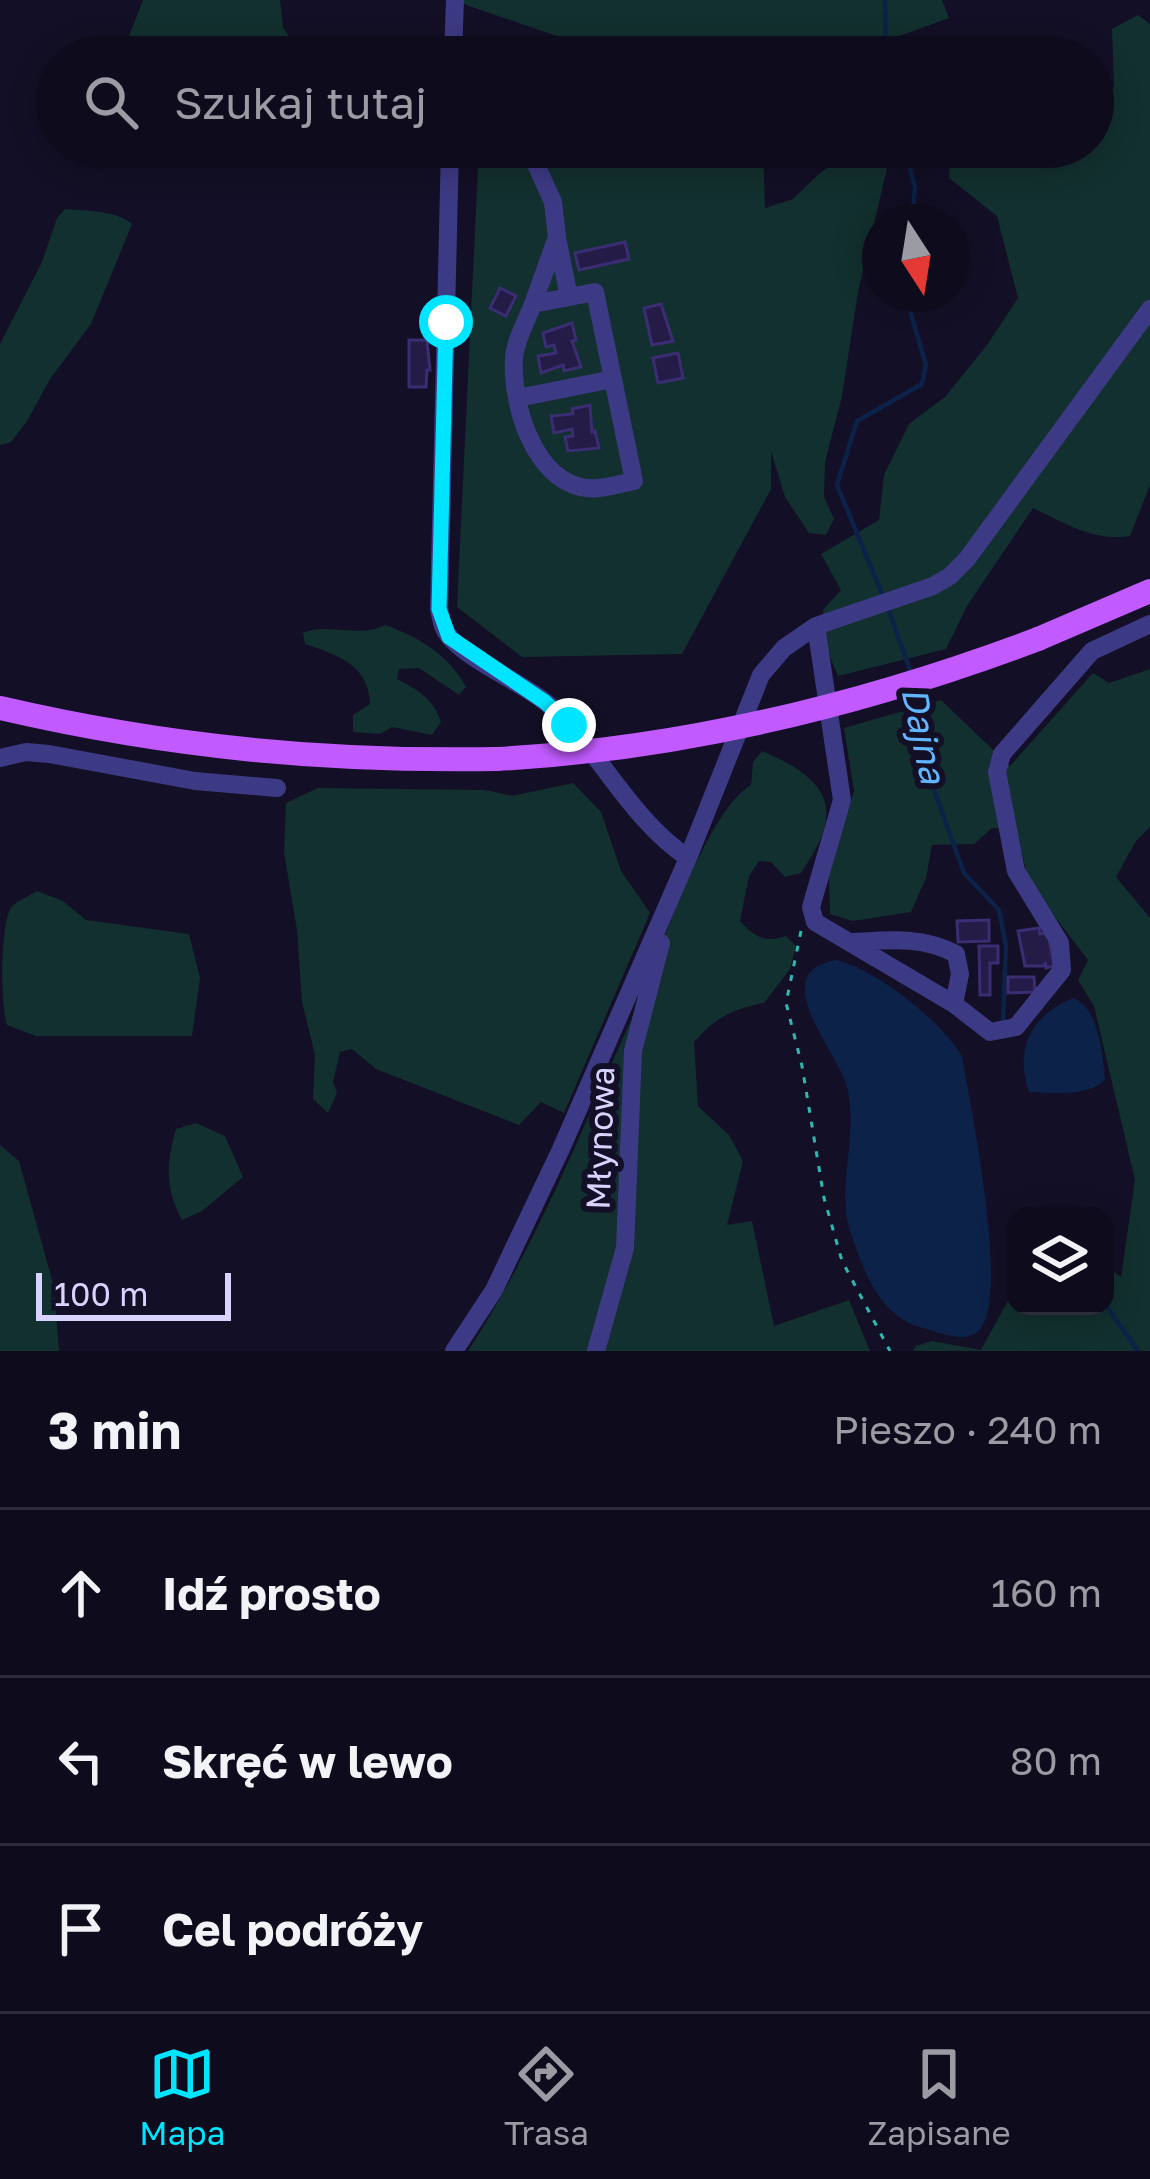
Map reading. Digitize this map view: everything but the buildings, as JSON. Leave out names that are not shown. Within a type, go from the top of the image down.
[{"type":"main road","points":[[0,708],[124,735],[330,758],[497,759],[627,748],[772,722],[937,676],[1150,591]]},
{"type":"street","points":[[454,36],[455,0]]},
{"type":"street","points":[[450,168],[439,609],[444,630],[545,702],[569,725],[654,832],[688,858]]},
{"type":"street","points":[[538,168],[553,202],[569,297]]},
{"type":"street","points":[[533,304],[595,292],[634,481],[590,489],[561,482],[533,448],[518,398],[514,356],[557,237]]},
{"type":"street","points":[[454,1351],[494,1290],[524,1230],[688,858],[752,692],[770,661],[816,626],[950,576],[967,560],[1150,309]]},
{"type":"street","points":[[518,398],[613,379]]},
{"type":"street","points":[[816,626],[842,800],[811,907],[822,929],[853,942],[991,1032],[1016,1028],[1062,970],[1060,943],[1016,871],[997,772],[1002,754],[1092,651],[1150,624]]},
{"type":"street","points":[[0,758],[26,752],[49,754],[174,778],[278,788]]},
{"type":"street","name":"Młynowa","points":[[596,1351],[625,1248],[633,1051],[662,937],[657,931]]},
{"type":"street","points":[[853,942],[912,939],[938,944],[956,954],[959,974],[954,1004]]},
{"type":"path","points":[[811,907],[788,986],[788,1018],[802,1066],[832,1233],[890,1351]]},
{"type":"green space","points":[[143,0],[280,0],[289,36],[129,36]]},
{"type":"green space","points":[[452,0],[942,0],[949,18],[899,36],[557,36]]},
{"type":"green space","points":[[1138,15],[1150,24],[1150,485],[1130,536],[1092,534],[1033,508],[967,606],[946,649],[838,676],[828,652],[823,610],[841,590],[821,554],[879,520],[884,475],[909,424],[945,397],[1018,298],[997,216],[949,178],[949,168],[1114,168],[1112,29]]},
{"type":"green space","points":[[478,168],[764,168],[765,208],[793,199],[828,168],[887,168],[879,204],[862,204],[862,275],[842,396],[825,462],[824,497],[834,519],[826,535],[809,533],[785,497],[771,451],[771,489],[682,654],[522,657],[457,607]]},
{"type":"green space","points":[[65,209],[109,214],[132,224],[91,324],[50,379],[27,421],[11,442],[0,445],[0,344]]},
{"type":"green space","points":[[385,625],[432,648],[466,687],[459,695],[419,668],[399,669],[397,679],[424,696],[438,714],[441,722],[432,735],[392,727],[380,734],[353,732],[353,715],[370,704],[364,680],[340,658],[305,644],[303,633],[365,631]]},
{"type":"green space","points":[[1150,669],[1150,827],[1136,841],[1116,877],[1150,918],[1150,1351],[913,1351],[932,1341],[981,1350],[1006,1304],[1006,1315],[1114,1315],[1114,1272],[1121,1277],[1135,1180],[1094,1006],[1078,980],[1088,960],[1029,883],[1016,828],[992,828],[974,844],[932,845],[926,878],[911,912],[853,921],[830,914],[829,873],[854,791],[844,728],[941,700],[1010,766],[1093,673],[1109,683]]},
{"type":"green space","points":[[762,751],[816,785],[824,799],[823,831],[801,873],[785,877],[771,862],[759,861],[749,876],[740,921],[760,937],[786,936],[796,946],[790,969],[764,1003],[725,1016],[694,1042],[698,1106],[729,1135],[743,1161],[727,1225],[752,1221],[774,1326],[849,1300],[870,1351],[468,1351],[556,1189],[699,857],[734,800],[751,785],[753,762]]},
{"type":"green space","points":[[573,783],[601,812],[621,871],[650,913],[564,1113],[541,1102],[519,1125],[376,1069],[352,1049],[340,1052],[333,1082],[337,1093],[328,1113],[313,1099],[315,1055],[302,1002],[297,930],[284,852],[286,803],[318,788],[485,790],[512,796]]},
{"type":"green space","points":[[37,891],[63,901],[86,920],[189,934],[200,978],[192,1036],[36,1036],[7,1025],[2,965],[7,917],[11,907]]},
{"type":"green space","points":[[196,1123],[225,1136],[243,1177],[202,1211],[182,1220],[170,1186],[170,1153],[176,1129]]},
{"type":"green space","points":[[0,1145],[19,1161],[54,1287],[59,1351],[0,1351]]},
{"type":"water","points":[[836,960],[870,974],[906,998],[962,1056],[990,1246],[987,1316],[970,1336],[942,1334],[895,1314],[875,1290],[855,1246],[845,1197],[851,1124],[847,1087],[805,996],[806,980],[815,968]]},
{"type":"water","points":[[1073,998],[1094,1021],[1105,1080],[1079,1092],[1029,1092],[1024,1061],[1030,1035],[1046,1014]]},
{"type":"waterway","name":"Dajna","points":[[885,0],[886,36]]},
{"type":"waterway","name":"Dajna","points":[[910,168],[914,204]]},
{"type":"waterway","name":"Dajna","points":[[882,594],[837,485],[857,421],[922,384],[926,365],[910,312]]},
{"type":"waterway","name":"Dajna","points":[[887,605],[911,673]]},
{"type":"waterway","name":"Dajna","points":[[914,690],[924,762],[964,873],[999,910],[1006,946],[1003,1022]]},
{"type":"waterway","name":"Dajna","points":[[1113,1315],[1138,1351]]},
{"type":"route","points":[[446,322],[439,609],[444,630],[545,702],[569,725]]}]
